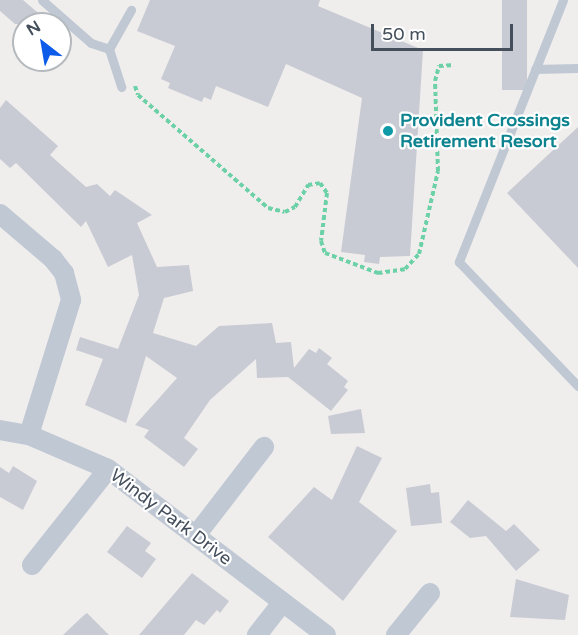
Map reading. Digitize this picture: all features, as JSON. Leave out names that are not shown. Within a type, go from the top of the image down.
[{"type":"street","points":[[0,214],[53,259],[64,273],[71,300],[29,435]]},
{"type":"street","name":"Windy Park Drive","points":[[0,430],[29,435],[108,469],[197,534],[282,603],[326,635]]},
{"type":"street","points":[[197,534],[264,447]]},
{"type":"street","points":[[32,565],[108,469]]},
{"type":"street","points":[[396,635],[430,593]]},
{"type":"street","points":[[257,635],[282,603]]},
{"type":"lane","points":[[42,0],[91,43],[109,49]]},
{"type":"lane","points":[[563,0],[459,262],[578,386]]},
{"type":"lane","points":[[121,87],[109,49],[131,10]]},
{"type":"lane","points":[[535,69],[578,68]]},
{"type":"path","points":[[121,87],[135,84],[138,95],[268,208],[285,212],[295,207],[308,185],[320,183],[327,193],[321,241],[325,254],[378,273],[405,269],[419,254],[438,171],[435,81],[439,66],[454,65]]},
{"type":"building","points":[[0,0],[23,0],[37,12],[12,12],[12,21],[0,11]]},
{"type":"building","name":"Provident Crossings Retirement Resort","points":[[150,0],[320,0],[318,6],[423,50],[410,256],[380,257],[379,264],[364,262],[365,255],[341,252],[362,98],[286,64],[268,107],[216,86],[211,100],[204,97],[202,102],[168,88],[170,83],[161,79],[175,46],[137,31]]},
{"type":"building","points":[[502,0],[527,0],[527,90],[502,90]]},
{"type":"building","points":[[6,100],[58,146],[50,155],[86,187],[97,184],[110,196],[115,190],[152,215],[137,223],[157,267],[189,265],[193,291],[164,298],[153,333],[196,346],[219,326],[272,323],[276,343],[291,342],[294,368],[309,349],[316,353],[319,348],[332,358],[327,364],[348,381],[344,387],[348,390],[331,411],[288,377],[257,378],[256,359],[210,400],[184,438],[198,449],[184,467],[144,437],[149,430],[135,425],[177,378],[146,356],[126,423],[85,405],[103,359],[76,350],[80,337],[118,349],[139,295],[132,255],[108,267],[86,221],[81,227],[16,163],[10,168],[0,159],[0,108]]},
{"type":"building","points":[[578,127],[578,268],[507,193]]},
{"type":"building","points":[[361,409],[365,433],[331,434],[328,416]]},
{"type":"building","points":[[357,446],[382,458],[359,502],[397,531],[343,601],[268,537],[314,487],[332,500]]},
{"type":"building","points":[[13,466],[37,481],[23,510],[0,497],[0,467],[9,473]]},
{"type":"building","points":[[430,484],[431,493],[439,492],[442,523],[411,526],[406,488]]},
{"type":"building","points":[[468,500],[506,531],[514,524],[540,550],[516,571],[486,536],[470,538],[450,522]]},
{"type":"building","points":[[127,526],[151,543],[145,551],[156,559],[142,578],[107,552]]},
{"type":"building","points":[[192,573],[229,601],[220,613],[217,610],[204,625],[196,620],[184,635],[139,635]]},
{"type":"building","points":[[516,579],[569,595],[565,620],[510,617]]},
{"type":"building","points":[[87,613],[109,635],[63,635],[83,616]]},
{"type":"place","name":"Provident Crossings Retirement Resort","points":[[388,131]]}]
